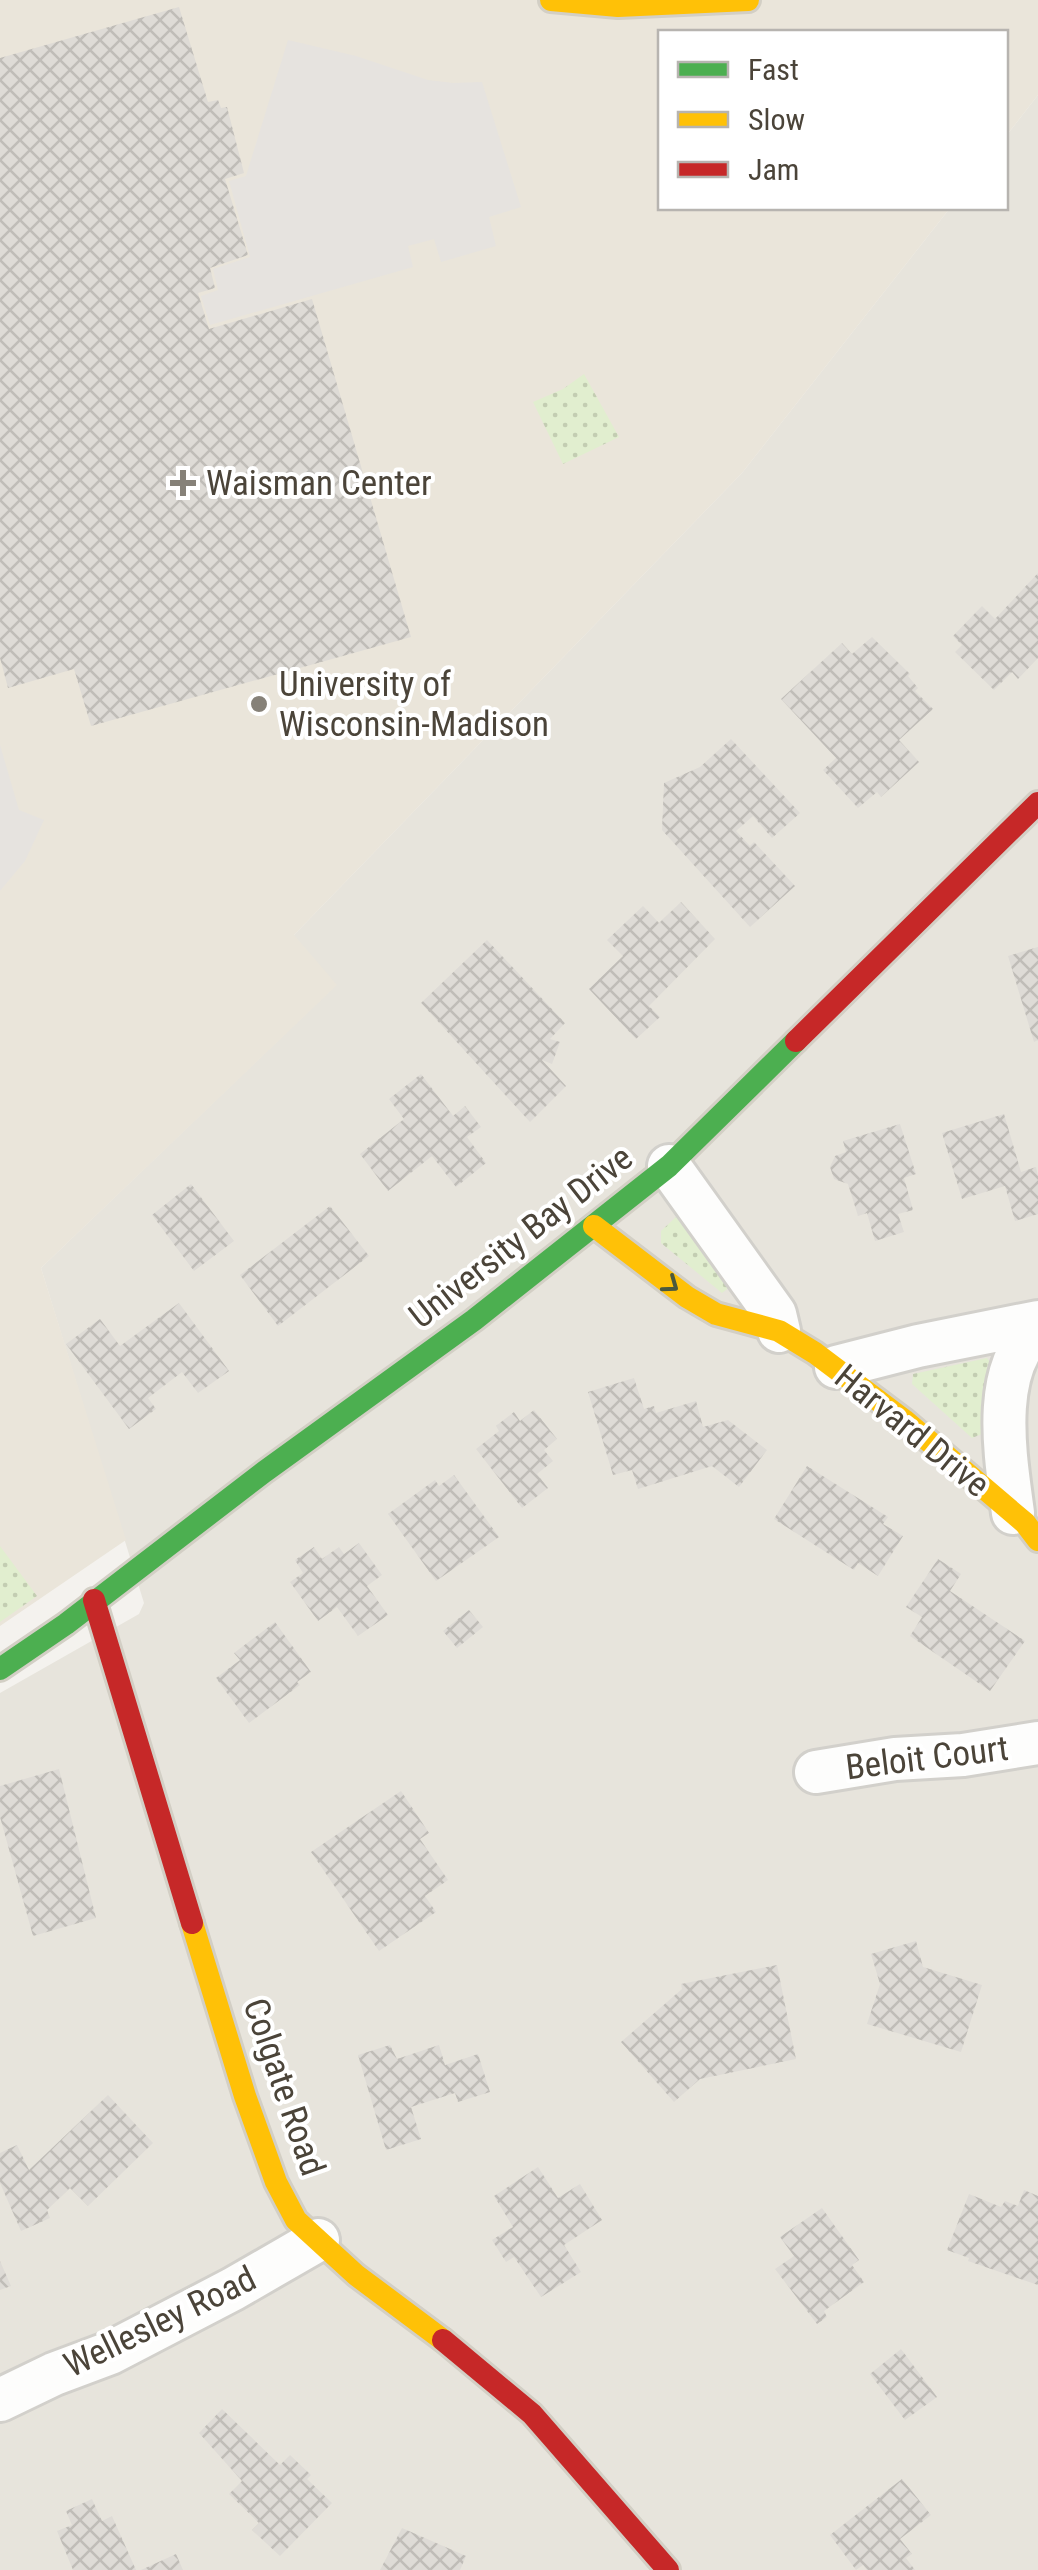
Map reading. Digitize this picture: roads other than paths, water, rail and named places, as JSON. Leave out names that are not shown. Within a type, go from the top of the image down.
[{"type":"street","points":[[551,0],[618,6],[748,0]]},
{"type":"street","name":"University Bay Drive","points":[[0,1669],[474,1320],[669,1166],[1038,804]]},
{"type":"street","name":"Harvard Drive","points":[[669,1166],[774,1314],[779,1331]]},
{"type":"street","name":"Harvard Drive","points":[[594,1226],[687,1297],[716,1314],[779,1331],[836,1367],[904,1420],[1026,1527]]},
{"type":"street","points":[[836,1367],[918,1346],[1038,1325]]},
{"type":"street","points":[[1026,1527],[1002,1424],[1015,1365],[1038,1325]]},
{"type":"street","name":"Colgate Road","points":[[94,1600],[246,2096],[296,2220],[356,2275],[468,2359],[532,2414],[638,2554],[668,2570]]},
{"type":"street","name":"Beloit Court","points":[[816,1772],[1038,1743]]},
{"type":"street","name":"Wellesley Road","points":[[0,2400],[110,2353],[318,2240]]},
{"type":"place","name":"Waisman Center","points":[[183,483]]},
{"type":"place","name":"University of Wisconsin-Madison","points":[[259,704]]}]
